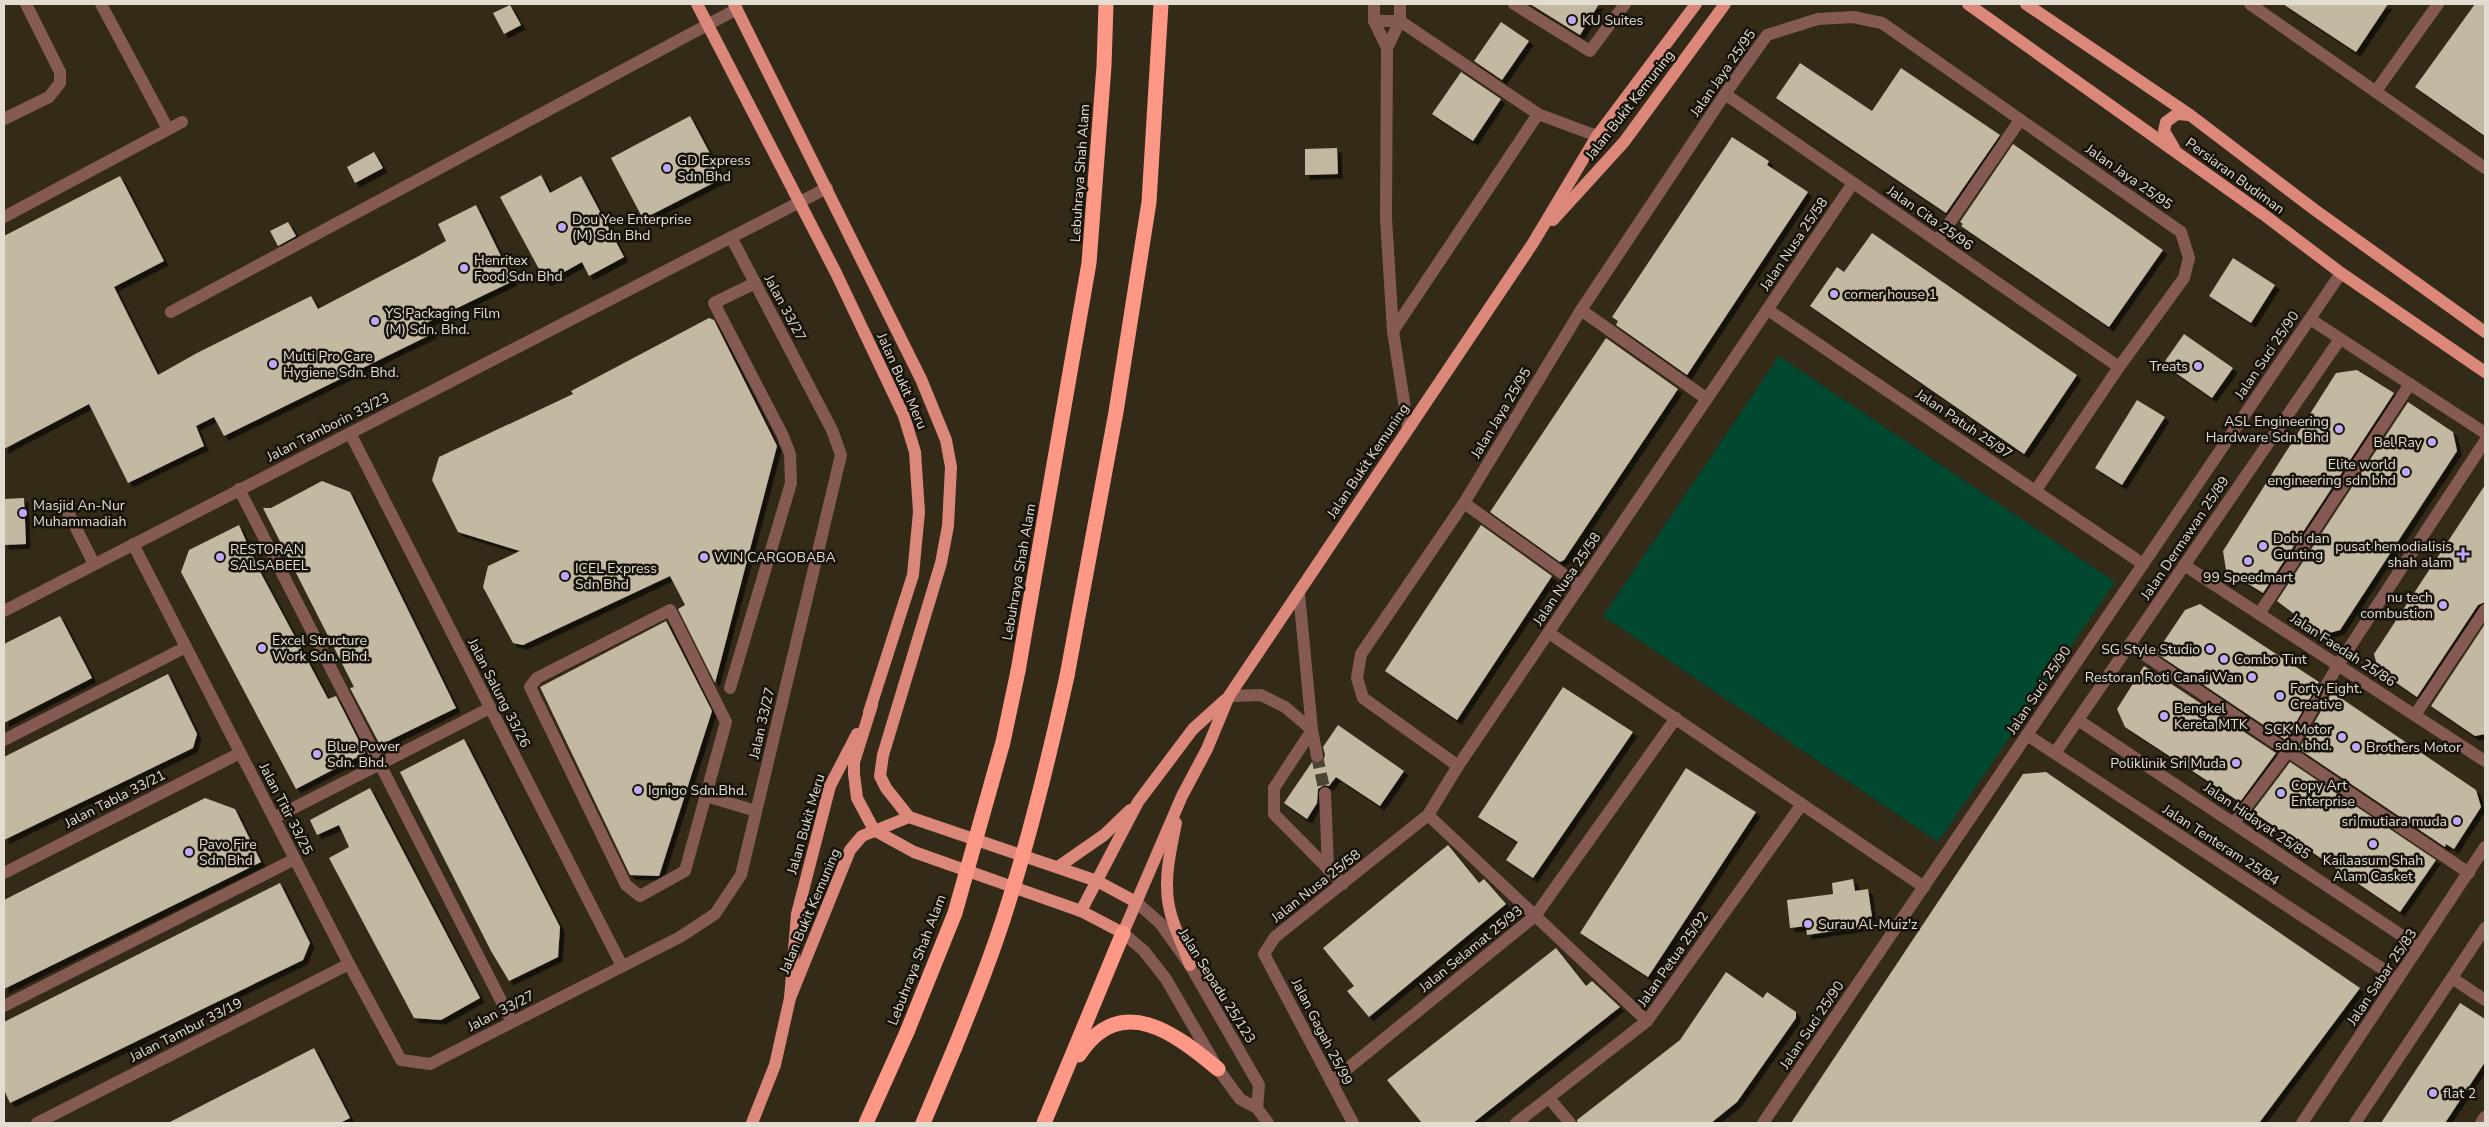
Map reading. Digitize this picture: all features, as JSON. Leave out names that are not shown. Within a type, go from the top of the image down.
[{"type":"highway","name":"Lebuhraya Shah Alam","points":[[866,1123],[907,1032],[955,913],[1003,742],[1018,671],[1089,263],[1104,66],[1106,4]]},
{"type":"highway","points":[[923,1123],[982,981],[1008,904],[1049,758],[1068,676],[1116,412],[1150,202],[1161,4]]},
{"type":"highway","points":[[1044,1123],[1123,933]]},
{"type":"highway","points":[[1064,1077],[1087,1042],[1107,1028],[1130,1022],[1153,1025],[1182,1039],[1218,1069]]},
{"type":"main road","name":"Jalan Bukit Meru","points":[[696,4],[836,273],[904,416],[915,452],[919,512],[913,575],[872,705],[830,786],[797,914],[790,998]]},
{"type":"main road","name":"Jalan Bukit Kemuning","points":[[1123,933],[1182,796],[1207,749],[1229,696],[1533,243],[1598,136],[1696,4]]},
{"type":"main road","name":"Jalan Bukit Kemuning","points":[[1533,243],[1624,142],[1726,4]]},
{"type":"main road","points":[[1715,18],[1730,4]]},
{"type":"main road","name":"Persiaran Budiman","points":[[1968,4],[2177,152],[2341,273],[2485,372]]},
{"type":"main road","name":"Persiaran Budiman","points":[[2026,4],[2190,115],[2315,210],[2485,332]]},
{"type":"main road","name":"Jalan Bukit Meru","points":[[736,7],[921,379],[946,440],[951,467],[948,526],[941,563],[883,756],[880,776],[886,788],[909,817]]},
{"type":"main road","points":[[2177,152],[2164,130],[2165,126],[2171,117],[2177,114],[2190,115]]},
{"type":"main road","name":"Jalan Bukit Kemuning","points":[[1081,911],[1138,802],[1193,729],[1229,696]]},
{"type":"main road","points":[[872,705],[854,762],[854,774],[857,798],[874,830],[914,852],[1081,911],[1123,933]]},
{"type":"main road","points":[[1182,796],[1168,866],[1167,886],[1171,914],[1190,965]]},
{"type":"main road","points":[[1058,867],[1104,835],[1138,802]]},
{"type":"main road","name":"Jalan Bukit Kemuning","points":[[752,1123],[775,1065],[790,998],[850,850],[862,836],[909,817]]},
{"type":"main road","points":[[909,817],[1097,881]]},
{"type":"main road","name":"Jalan Sepadu 25/123","points":[[1097,881],[1136,902]]},
{"type":"street","points":[[4,119],[49,97],[60,83],[60,72],[26,4]]},
{"type":"street","points":[[101,4],[168,129]]},
{"type":"street","points":[[1374,4],[1374,21],[1387,48]]},
{"type":"street","points":[[1400,4],[1400,21],[1387,48],[1386,218],[1393,331],[1408,428]]},
{"type":"street","points":[[1514,4],[1590,52],[1625,4]]},
{"type":"street","points":[[2250,4],[2485,168]]},
{"type":"street","points":[[2376,91],[2438,4]]},
{"type":"street","points":[[171,312],[708,25],[736,7]]},
{"type":"street","name":"Jalan Jaya 25/95","points":[[1458,766],[1363,698],[1357,678],[1360,654],[1464,504],[1581,310],[1766,35],[1818,20],[1853,17],[1882,23],[2181,232],[2189,258],[2184,278],[2119,367],[2036,490]]},
{"type":"street","points":[[1374,21],[1400,21],[1538,114],[1598,136]]},
{"type":"street","name":"Jalan Cita 25/96","points":[[1725,94],[2119,367]]},
{"type":"street","points":[[1393,331],[1538,114]]},
{"type":"street","points":[[1937,241],[2020,120]]},
{"type":"street","points":[[4,217],[182,122]]},
{"type":"street","name":"Jalan Nusa 25/58","points":[[1264,954],[1275,937],[1428,815],[1458,766],[1853,183]]},
{"type":"street","name":"Jalan Tamborin 33/23","points":[[4,610],[827,188]]},
{"type":"street","name":"Jalan 33/27","points":[[430,1064],[680,937],[715,914],[742,875],[840,455],[832,430],[731,237]]},
{"type":"street","name":"Jalan Suci 25/90","points":[[1763,1123],[2341,273]]},
{"type":"street","points":[[730,688],[791,483],[790,454],[782,434],[714,303],[755,283]]},
{"type":"street","points":[[1581,310],[1707,399]]},
{"type":"street","name":"Jalan Patuh 25/97","points":[[1768,310],[2143,564]]},
{"type":"street","points":[[2310,319],[2485,433]]},
{"type":"street","name":"Jalan Dermawan 25/89","points":[[2055,753],[2340,339]]},
{"type":"street","points":[[2259,614],[2410,384]]},
{"type":"street","name":"Jalan Salung 33/26","points":[[350,433],[622,966]]},
{"type":"street","points":[[2234,823],[2288,750],[2338,665],[2485,441]]},
{"type":"street","points":[[240,489],[512,1022]]},
{"type":"street","points":[[64,504],[94,564]]},
{"type":"street","points":[[1464,504],[1580,586]]},
{"type":"street","name":"Jalan Titir 33/25","points":[[133,544],[349,964],[401,1060],[430,1064]]},
{"type":"street","name":"Jalan Faedah 25/86","points":[[2184,565],[2485,761]]},
{"type":"street","points":[[1299,593],[1312,730],[1317,756]]},
{"type":"street","points":[[670,610],[726,722],[706,796],[685,871],[640,896],[626,885],[530,687],[537,678],[670,610]]},
{"type":"street","points":[[2415,715],[2485,610]]},
{"type":"street","points":[[1548,633],[1924,887]]},
{"type":"street","points":[[2130,645],[2469,873]]},
{"type":"street","points":[[4,740],[186,648]]},
{"type":"street","points":[[1229,696],[1261,695],[1285,707],[1312,730]]},
{"type":"street","points":[[274,818],[490,708]]},
{"type":"street","name":"Jalan Selamat 25/93","points":[[1330,1082],[1535,916],[1676,718]]},
{"type":"street","name":"Jalan Hidayat 25/85","points":[[2078,720],[2419,947]]},
{"type":"street","points":[[1312,730],[1274,788],[1274,814],[1343,884]]},
{"type":"street","name":"Jalan Tenteram 25/84","points":[[2027,735],[2398,979]]},
{"type":"street","name":"Jalan Tabla 33/21","points":[[4,873],[240,753]]},
{"type":"street","points":[[1325,793],[1328,869]]},
{"type":"street","points":[[706,796],[756,811]]},
{"type":"street","name":"Jalan Petua 25/92","points":[[1516,1123],[1647,1021],[1802,804]]},
{"type":"street","points":[[1428,815],[1647,1021]]},
{"type":"street","name":"Jalan Sabar 25/83","points":[[2302,1123],[2485,847]]},
{"type":"street","points":[[4,1006],[295,859]]},
{"type":"street","name":"Jalan Sepadu 25/123","points":[[1136,902],[1160,923],[1190,965],[1259,1085],[1257,1108]]},
{"type":"street","points":[[2355,1123],[2485,928]]},
{"type":"street","points":[[1123,933],[1144,951],[1166,980],[1218,1069],[1240,1100],[1257,1108],[1268,1123]]},
{"type":"street","name":"Jalan Gagah 25/99","points":[[1264,954],[1353,1123]]},
{"type":"street","name":"Jalan Tambur 33/19","points":[[37,1123],[349,964]]},
{"type":"street","points":[[2452,978],[2485,1000]]},
{"type":"street","points":[[1549,1098],[1570,1123]]},
{"type":"street","points":[[2481,1123],[2485,1117]]},
{"type":"green space","points":[[1779,356],[2115,582],[1938,842],[1603,616]]},
{"type":"building","name":"KU Suites","points":[[1530,4],[1599,4],[1580,35]]},
{"type":"building","points":[[2283,4],[2388,4],[2356,52]]},
{"type":"building","points":[[2475,4],[2485,4],[2485,136],[2415,87]]},
{"type":"building","points":[[510,5],[521,25],[504,34],[493,13]]},
{"type":"building","points":[[1501,22],[1529,41],[1502,80],[1474,61]]},
{"type":"building","points":[[1800,63],[1872,111],[1901,68],[2000,135],[1946,213],[1776,98]]},
{"type":"building","points":[[1461,72],[1501,99],[1473,141],[1432,114]]},
{"type":"building","name":"GD Express Sdn Bhd","points":[[690,116],[723,178],[643,219],[611,158]]},
{"type":"building","points":[[1732,137],[1769,161],[1767,165],[1808,192],[1687,375],[1616,325],[1618,321],[1612,317]]},
{"type":"building","points":[[2013,144],[2163,250],[2109,327],[1961,226],[1963,224],[1960,222]]},
{"type":"building","points":[[1337,148],[1338,174],[1305,175],[1305,149]]},
{"type":"building","points":[[374,152],[383,168],[355,183],[347,167]]},
{"type":"building","name":"Dou Yee Enterprise (M) Sdn Bhd","points":[[541,175],[550,193],[581,176],[624,257],[589,276],[582,262],[546,282],[500,197]]},
{"type":"building","points":[[120,176],[164,261],[114,287],[158,375],[197,353],[311,296],[318,309],[417,257],[446,241],[438,224],[476,205],[513,281],[426,323],[432,334],[224,436],[214,417],[196,426],[204,446],[128,483],[89,404],[4,449],[4,236]]},
{"type":"building","points":[[288,222],[296,236],[278,246],[270,231]]},
{"type":"building","points":[[1872,233],[2077,375],[2024,454],[1810,306],[1837,267],[1844,272]]},
{"type":"building","points":[[2233,258],[2275,285],[2251,323],[2209,296]]},
{"type":"building","points":[[709,318],[714,320],[777,446],[715,683],[678,609],[685,605],[670,576],[523,645],[513,643],[483,587],[488,566],[520,551],[458,532],[432,480],[439,457],[573,394],[571,391]]},
{"type":"building","name":"Treats","points":[[2184,334],[2233,368],[2212,398],[2163,364]]},
{"type":"building","points":[[1606,338],[1678,389],[1564,560],[1560,562],[1490,512]]},
{"type":"building","points":[[2357,370],[2394,393],[2263,593],[2226,570],[2223,551],[2336,373]]},
{"type":"building","points":[[2137,400],[2165,417],[2122,485],[2095,468]]},
{"type":"building","points":[[2408,402],[2453,432],[2457,451],[2340,630],[2322,635],[2277,601]]},
{"type":"building","points":[[322,481],[350,492],[456,708],[380,745],[350,688],[354,687],[263,508],[271,508]]},
{"type":"building","points":[[2485,485],[2485,602],[2478,605],[2417,697],[2378,670],[2374,654]]},
{"type":"building","points":[[24,498],[26,544],[4,545],[4,499]]},
{"type":"building","points":[[239,525],[257,566],[328,699],[336,696],[365,753],[296,789],[181,572],[189,550]]},
{"type":"building","points":[[1481,525],[1552,576],[1457,720],[1385,671]]},
{"type":"building","points":[[2200,604],[2319,682],[2286,740],[2156,653],[2185,610]]},
{"type":"building","points":[[60,616],[92,678],[4,723],[4,644]]},
{"type":"building","name":"Ignigo Sdn.Bhd.","points":[[666,621],[712,711],[659,876],[630,875],[540,687]]},
{"type":"building","points":[[2485,624],[2485,734],[2475,736],[2431,706]]},
{"type":"building","points":[[2144,666],[2276,753],[2240,802],[2125,727],[2117,709]]},
{"type":"building","points":[[168,674],[197,734],[193,748],[4,840],[4,757]]},
{"type":"building","points":[[1563,687],[1633,732],[1533,878],[1506,860],[1518,842],[1478,817]]},
{"type":"building","points":[[2332,692],[2476,790],[2481,807],[2454,849],[2446,844],[2445,847],[2299,749]]},
{"type":"building","points":[[1338,725],[1404,771],[1380,806],[1336,777],[1329,786],[1324,785],[1318,789],[1317,803],[1307,819],[1284,803],[1312,762],[1318,764],[1323,762],[1325,755],[1323,747]]},
{"type":"building","points":[[464,739],[560,927],[558,957],[509,981],[491,951],[400,772]]},
{"type":"building","points":[[2290,762],[2436,860],[2400,912],[2253,811]]},
{"type":"building","points":[[1686,768],[1756,812],[1648,977],[1580,933]]},
{"type":"building","points":[[2046,772],[2360,988],[2259,1123],[1791,1123],[2023,774]]},
{"type":"building","points":[[370,788],[480,998],[441,1020],[414,1018],[329,858],[349,847],[339,825],[317,835],[310,820]]},
{"type":"building","points":[[205,798],[235,809],[261,862],[4,989],[4,900]]},
{"type":"building","points":[[1448,845],[1479,883],[1484,879],[1506,904],[1369,1017],[1347,991],[1354,986],[1323,948]]},
{"type":"building","points":[[1853,879],[1855,891],[1868,889],[1872,917],[1859,919],[1860,927],[1807,935],[1806,926],[1790,928],[1787,900],[1833,894],[1832,883]]},
{"type":"building","points":[[280,883],[310,943],[303,960],[10,1103],[4,1090],[4,1022]]},
{"type":"building","points":[[1556,948],[1586,986],[1592,981],[1620,1007],[1473,1123],[1422,1123],[1387,1080]]},
{"type":"building","points":[[1726,972],[1763,998],[1767,992],[1796,1012],[1796,1018],[1737,1102],[1711,1123],[1578,1123],[1577,1120],[1680,1040]]},
{"type":"building","name":"flat 2","points":[[2460,1003],[2485,1019],[2485,1062],[2445,1123],[2381,1123]]},
{"type":"building","points":[[314,1048],[350,1118],[340,1123],[168,1123]]},
{"type":"tunnel","points":[[1317,756],[1325,793]]},
{"type":"place","name":"KU Suites","points":[[1572,20]]},
{"type":"place","name":"GD Express Sdn Bhd","points":[[667,168]]},
{"type":"place","name":"Dou Yee Enterprise (M) Sdn Bhd","points":[[562,227]]},
{"type":"place","name":"Henritex Food Sdn Bhd","points":[[464,268]]},
{"type":"place","name":"corner house 1","points":[[1834,294]]},
{"type":"place","name":"YS Packaging Film (M) Sdn. Bhd.","points":[[375,321]]},
{"type":"place","name":"Multi Pro Care Hygiene Sdn. Bhd.","points":[[273,364]]},
{"type":"place","name":"Treats","points":[[2198,366]]},
{"type":"place","name":"ASL Engineering Hardware Sdn. Bhd","points":[[2339,429]]},
{"type":"place","name":"Bel Ray","points":[[2432,442]]},
{"type":"place","name":"Elite world engineering sdn bhd","points":[[2406,472]]},
{"type":"place","name":"Masjid An-Nur Muhammadiah","points":[[23,513]]},
{"type":"place","name":"Dobi dan Gunting","points":[[2263,546]]},
{"type":"place","name":"pusat hemodialisis shah alam","points":[[2463,554]]},
{"type":"place","name":"RESTORAN SALSABEEL","points":[[220,557]]},
{"type":"place","name":"WIN CARGOBABA","points":[[704,557]]},
{"type":"place","name":"99 Speedmart","points":[[2248,561]]},
{"type":"place","name":"ICEL Express Sdn Bhd","points":[[565,576]]},
{"type":"place","name":"nu tech combustion","points":[[2443,605]]},
{"type":"place","name":"Excel Structure Work Sdn. Bhd.","points":[[262,648]]},
{"type":"place","name":"SG Style Studio","points":[[2210,649]]},
{"type":"place","name":"Combo Tint","points":[[2224,659]]},
{"type":"place","name":"Restoran Roti Canai Wan","points":[[2252,677]]},
{"type":"place","name":"Forty Eight. Creative","points":[[2280,696]]},
{"type":"place","name":"Bengkel Kereta MTK","points":[[2164,716]]},
{"type":"place","name":"SCK Motor sdn. bhd.","points":[[2342,737]]},
{"type":"place","name":"Brothers Motor","points":[[2356,747]]},
{"type":"place","name":"Blue Power Sdn. Bhd.","points":[[317,754]]},
{"type":"place","name":"Poliklinik Sri Muda","points":[[2236,763]]},
{"type":"place","name":"Ignigo Sdn.Bhd.","points":[[638,790]]},
{"type":"place","name":"Copy Art Enterprise","points":[[2281,793]]},
{"type":"place","name":"sri mutiara muda","points":[[2457,821]]},
{"type":"place","name":"Kailaasum Shah Alam Casket","points":[[2373,844]]},
{"type":"place","name":"Pavo Fire Sdn Bhd","points":[[189,852]]},
{"type":"place","name":"Surau Al-Muiz'z","points":[[1808,924]]},
{"type":"place","name":"flat 2","points":[[2433,1093]]}]
